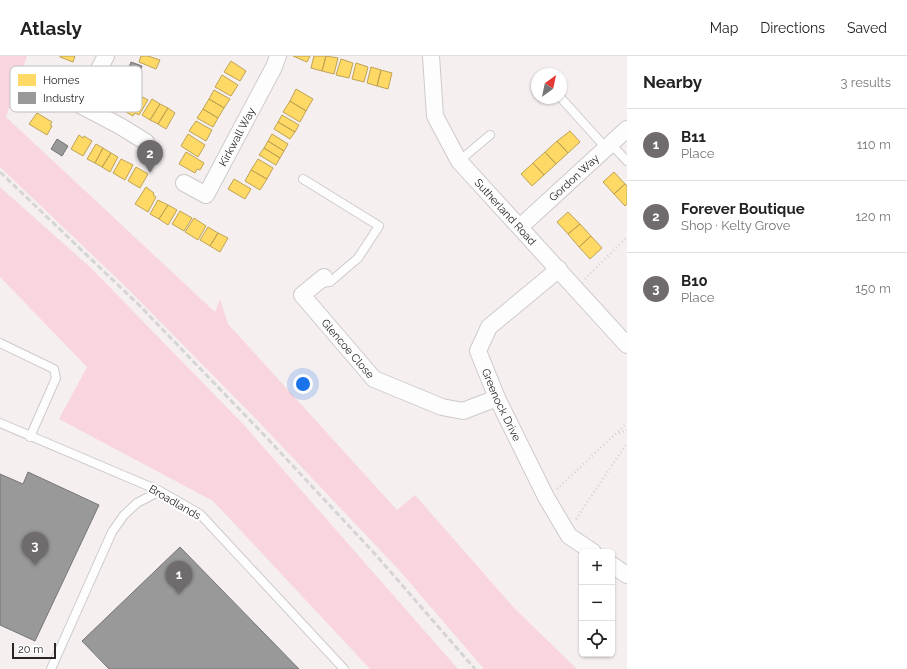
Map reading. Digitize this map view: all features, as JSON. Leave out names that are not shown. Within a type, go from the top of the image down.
[{"type":"street","points":[[101,66],[106,56]]},
{"type":"street","name":"Kirkwall Way","points":[[184,183],[206,195],[274,67],[278,56]]},
{"type":"street","name":"Sutherland Road","points":[[431,56],[435,116],[460,161],[576,287],[627,345]]},
{"type":"street","points":[[93,112],[146,142]]},
{"type":"street","name":"Gordon Way","points":[[520,227],[627,129]]},
{"type":"street","name":"Greenock Drive","points":[[559,269],[489,328],[478,351],[497,398],[547,498],[569,536],[588,549]]},
{"type":"street","name":"Glencoe Close","points":[[320,281],[302,295],[374,379],[442,407],[463,411],[497,398]]},
{"type":"street","points":[[615,567],[627,575]]},
{"type":"lane","points":[[567,104],[608,146],[627,161]]},
{"type":"lane","points":[[460,161],[490,135]]},
{"type":"lane","points":[[303,179],[379,226],[358,258],[330,282],[320,281]]},
{"type":"lane","points":[[0,342],[54,369],[56,378],[30,437]]},
{"type":"lane","name":"Broadlands","points":[[0,423],[160,491],[200,514],[344,669]]},
{"type":"lane","points":[[51,669],[112,532],[124,515],[137,503],[160,491]]},
{"type":"path","points":[[576,287],[627,237]]},
{"type":"path","points":[[547,498],[627,423]]},
{"type":"path","points":[[616,433],[627,430]]},
{"type":"path","points":[[567,532],[627,443]]},
{"type":"shaded area","points":[[0,56],[27,56],[24,66],[10,66],[10,105],[6,117],[215,312],[220,299],[228,324],[397,510],[415,495],[515,609],[577,669],[484,669],[399,570],[256,419],[128,289],[0,167]]},
{"type":"shaded area","points":[[0,187],[91,268],[244,425],[458,669],[370,669],[213,501],[59,419],[87,367],[0,277]]},
{"type":"building: Homes","points":[[60,56],[75,56],[73,62]]},
{"type":"building: Homes","points":[[141,56],[148,56],[160,60],[156,69],[139,62]]},
{"type":"building: Homes","points":[[293,56],[310,56],[307,62]]},
{"type":"building: Homes","points":[[314,56],[326,56],[322,71],[311,68]]},
{"type":"building: Homes","points":[[326,56],[338,58],[334,74],[322,71]]},
{"type":"building: Homes","points":[[341,59],[353,63],[349,78],[336,75]]},
{"type":"building: Homes","points":[[231,61],[246,71],[240,81],[224,72]]},
{"type":"building: Homes","points":[[356,63],[368,67],[364,82],[352,79]]},
{"type":"building: Homes","points":[[371,67],[381,70],[377,86],[367,83]]},
{"type":"building: Homes","points":[[381,70],[392,73],[388,89],[377,86]]},
{"type":"building: Homes","points":[[222,75],[238,85],[231,96],[215,87]]},
{"type":"building: Homes","points":[[296,89],[313,99],[306,111],[290,101]]},
{"type":"building: Homes","points":[[214,90],[230,99],[224,108],[209,99]]},
{"type":"building: Homes","points":[[142,97],[148,100],[142,110]]},
{"type":"building: Homes","points":[[152,99],[160,104],[150,120],[142,115]]},
{"type":"building: Homes","points":[[209,99],[224,108],[218,118],[203,109]]},
{"type":"building: Homes","points":[[290,101],[306,111],[300,122],[283,112]]},
{"type":"building: Homes","points":[[160,104],[168,108],[158,124],[150,120]]},
{"type":"building: Homes","points":[[168,108],[175,113],[166,129],[158,124]]},
{"type":"building: Homes","points":[[203,109],[218,118],[213,127],[197,118]]},
{"type":"building: Homes","points":[[126,112],[141,112],[139,115],[135,113],[133,116]]},
{"type":"building: Homes","points":[[37,113],[52,122],[50,125],[52,126],[47,135],[29,124]]},
{"type":"building: Homes","points":[[282,115],[299,125],[295,132],[278,122]]},
{"type":"building: Homes","points":[[196,121],[212,130],[206,141],[189,131]]},
{"type":"building: Homes","points":[[278,122],[295,132],[290,139],[274,129]]},
{"type":"building: Homes","points":[[570,131],[580,142],[568,153],[557,141]]},
{"type":"building: Homes","points":[[188,134],[205,145],[198,157],[181,146]]},
{"type":"building: Homes","points":[[272,134],[288,144],[284,151],[268,141]]},
{"type":"building: Homes","points":[[79,135],[92,141],[83,156],[71,149]]},
{"type":"building: Homes","points":[[268,141],[284,151],[280,158],[264,148]]},
{"type":"building: Homes","points":[[557,141],[568,153],[556,164],[545,152]]},
{"type":"building: Homes","points":[[96,144],[103,148],[95,163],[87,159]]},
{"type":"building: Homes","points":[[103,148],[111,153],[102,167],[95,163]]},
{"type":"building: Homes","points":[[264,148],[280,158],[276,165],[259,155]]},
{"type":"building: Homes","points":[[186,152],[204,163],[200,170],[197,169],[195,173],[179,164]]},
{"type":"building: Homes","points":[[545,152],[556,164],[544,175],[533,163]]},
{"type":"building: Homes","points":[[111,153],[118,157],[110,172],[102,167]]},
{"type":"building: Homes","points":[[121,159],[133,165],[125,180],[113,173]]},
{"type":"building: Homes","points":[[258,159],[273,168],[267,179],[251,170]]},
{"type":"building: Homes","points":[[533,163],[544,175],[532,186],[521,174]]},
{"type":"building: Homes","points":[[136,167],[148,174],[140,188],[128,181]]},
{"type":"building: Homes","points":[[251,170],[267,179],[260,190],[245,181]]},
{"type":"building: Homes","points":[[614,172],[625,184],[614,194],[603,182]]},
{"type":"building: Homes","points":[[234,179],[251,189],[245,199],[228,189]]},
{"type":"building: Homes","points":[[625,184],[627,186],[627,204],[625,206],[614,194]]},
{"type":"building: Homes","points":[[146,187],[154,193],[153,195],[156,197],[148,212],[135,204]]},
{"type":"building: Homes","points":[[158,200],[168,205],[159,219],[150,214]]},
{"type":"building: Homes","points":[[168,205],[177,210],[168,225],[159,219]]},
{"type":"building: Homes","points":[[180,211],[192,218],[184,231],[172,224]]},
{"type":"building: Homes","points":[[568,212],[580,224],[568,234],[557,222]]},
{"type":"building: Homes","points":[[194,218],[206,226],[198,240],[185,232]]},
{"type":"building: Homes","points":[[580,224],[591,236],[579,247],[568,234]]},
{"type":"building: Homes","points":[[208,227],[218,233],[210,246],[200,240]]},
{"type":"building: Homes","points":[[218,233],[228,238],[220,252],[210,246]]},
{"type":"building: Homes","points":[[591,236],[602,248],[590,259],[579,247]]},
{"type":"building: Industry","points":[[131,62],[142,66],[129,66]]},
{"type":"building: Industry","points":[[57,139],[68,146],[62,156],[51,149]]},
{"type":"building: Industry","points":[[28,472],[99,505],[35,641],[0,625],[0,474],[23,484]]},
{"type":"building: Industry","points":[[180,547],[299,669],[109,669],[82,641]]},
{"type":"railway","points":[[0,172],[140,306],[266,437],[375,554],[475,669]]},
{"type":"place","name":"Forever Boutique","points":[[150,173]]},
{"type":"place","name":"B10","points":[[35,565]]},
{"type":"place","name":"B11","points":[[179,594]]}]
